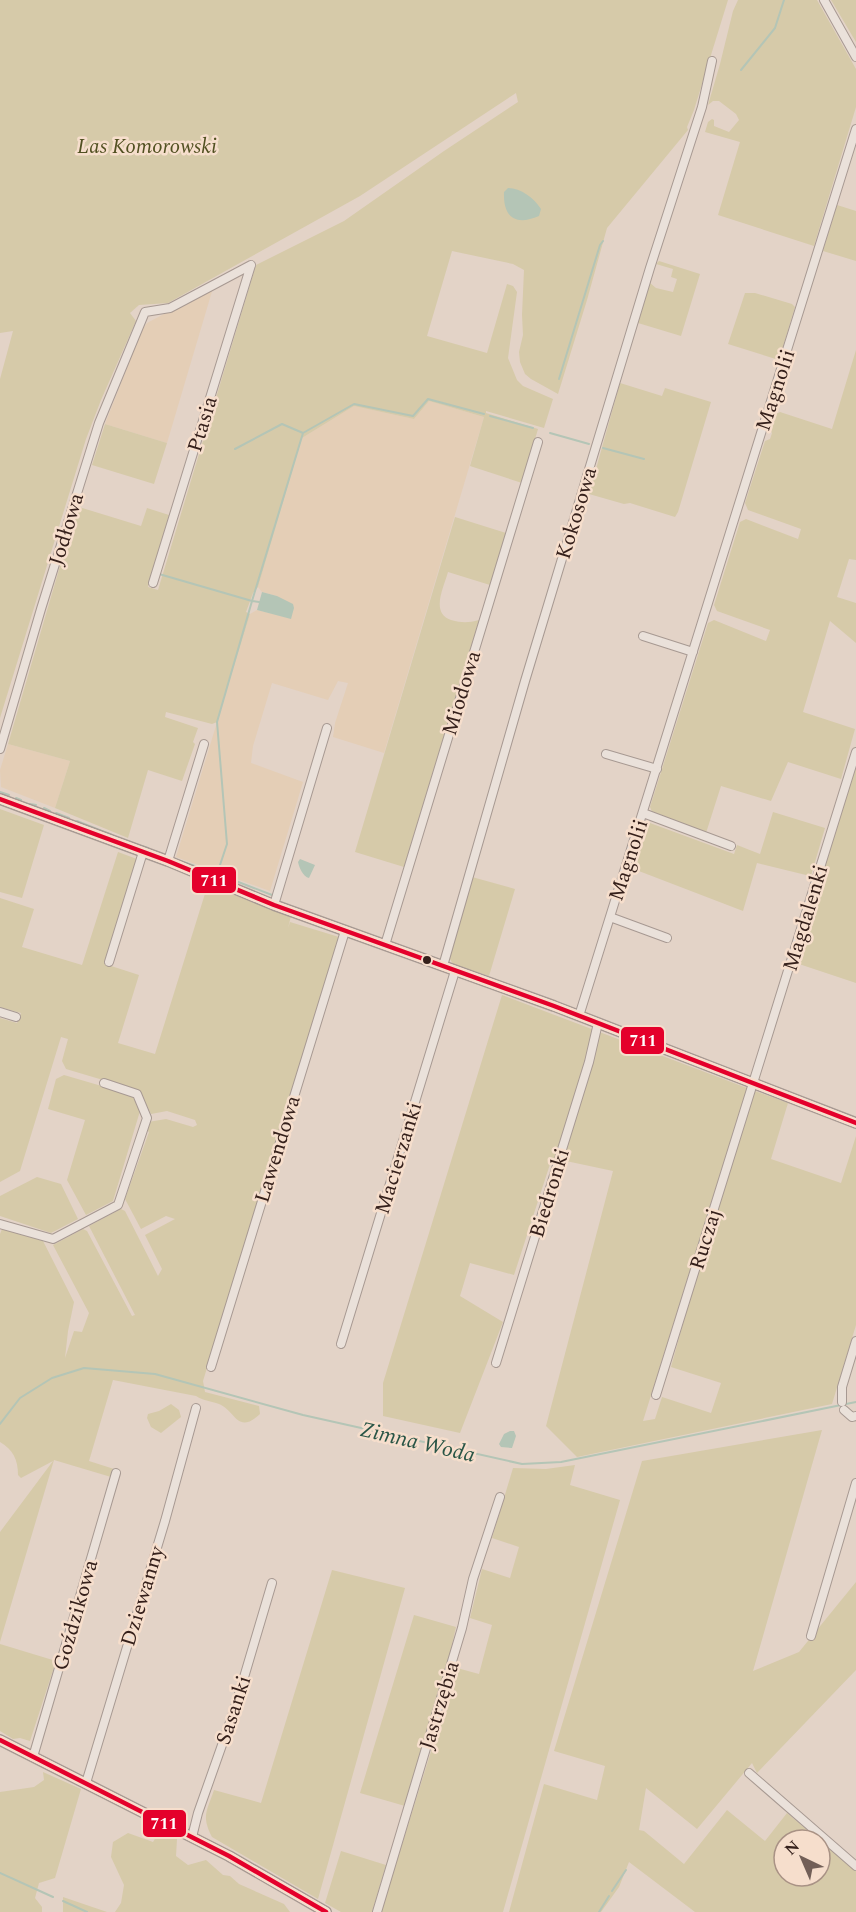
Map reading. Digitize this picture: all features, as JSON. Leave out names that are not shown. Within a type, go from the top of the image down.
[{"type":"street","points":[[824,0],[856,57]]},
{"type":"street","name":"Kokosowa","points":[[443,966],[486,812],[650,268],[702,107],[712,61]]},
{"type":"street","name":"Magnolii","points":[[579,1016],[856,129]]},
{"type":"street","name":"Ptasia","points":[[144,312],[170,308],[250,265],[153,583]]},
{"type":"street","name":"Jodłowa","points":[[0,749],[99,423],[144,312]]},
{"type":"street","name":"Miodowa","points":[[385,945],[538,441]]},
{"type":"street","points":[[643,636],[693,652]]},
{"type":"street","points":[[274,905],[327,728]]},
{"type":"street","points":[[168,861],[204,744]]},
{"type":"street","name":"Magdalenki","points":[[753,1084],[856,752]]},
{"type":"street","points":[[606,754],[657,770]]},
{"type":"street","points":[[0,799],[168,861],[274,905],[598,1023],[856,1123]]},
{"type":"street","points":[[643,813],[730,846]]},
{"type":"street","points":[[110,962],[143,852]]},
{"type":"street","name":"Magnolii","points":[[610,917],[667,938]]},
{"type":"street","name":"Lawendowa","points":[[211,1367],[345,931]]},
{"type":"street","name":"Macierzanki","points":[[341,1344],[455,971]]},
{"type":"street","points":[[0,1012],[16,1017]]},
{"type":"street","name":"Biedronki","points":[[496,1363],[590,1062],[598,1023]]},
{"type":"street","points":[[0,1224],[53,1239],[118,1205],[147,1118],[137,1094],[104,1083]]},
{"type":"street","name":"Ruczaj","points":[[656,1395],[753,1084]]},
{"type":"street","points":[[856,1341],[842,1387],[843,1406],[852,1417],[856,1416]]},
{"type":"street","name":"Dziewanny","points":[[86,1783],[165,1521],[196,1408]]},
{"type":"street","name":"Goździkowa","points":[[33,1757],[116,1473]]},
{"type":"street","points":[[811,1636],[856,1483]]},
{"type":"street","name":"Jastrzębia","points":[[377,1912],[462,1628],[473,1580],[500,1497]]},
{"type":"street","name":"Sasanki","points":[[192,1837],[198,1813],[234,1711],[272,1583]]},
{"type":"street","points":[[0,1740],[192,1837],[326,1912]]},
{"type":"street","points":[[749,1773],[856,1866]]},
{"type":"shaded area","points":[[508,188],[518,190],[535,201],[541,209],[539,216],[524,220],[512,218],[504,201],[504,192]]},
{"type":"shaded area","points":[[213,288],[167,443],[105,424],[142,330],[147,323]]},
{"type":"shaded area","points":[[429,401],[484,417],[384,753],[333,737],[335,723],[348,683],[338,681],[328,700],[272,683],[253,746],[251,763],[303,782],[270,891],[176,857],[250,614],[257,610],[290,618],[277,596],[262,592],[258,587],[302,438],[354,406],[414,419]]},
{"type":"shaded area","points":[[262,592],[293,604],[291,619],[257,610]]},
{"type":"shaded area","points":[[8,744],[70,761],[55,808],[1,787],[0,770]]},
{"type":"shaded area","points":[[300,859],[315,865],[309,878],[300,869],[298,862]]},
{"type":"shaded area","points":[[514,1431],[516,1436],[512,1448],[501,1447],[499,1444],[504,1434]]},
{"type":"green space","name":"Las Komorowski","points":[[0,0],[728,0],[687,127],[688,130],[607,228],[558,394],[525,374],[520,362],[519,352],[523,335],[524,270],[513,264],[452,251],[427,336],[487,353],[507,284],[513,286],[517,292],[508,358],[517,380],[523,386],[553,399],[544,428],[486,411],[486,413],[538,429],[522,483],[470,466],[484,417],[429,401],[414,419],[354,406],[302,438],[258,587],[253,593],[246,612],[250,614],[217,722],[212,724],[166,712],[165,717],[198,728],[193,742],[195,744],[182,781],[148,770],[128,838],[55,808],[70,761],[8,744],[79,507],[141,526],[147,508],[169,515],[148,587],[158,590],[256,265],[344,221],[518,102],[516,93],[360,196],[168,303],[139,305],[130,313],[136,321],[86,439],[0,718],[0,379],[13,331],[0,333]]},
{"type":"green space","points":[[738,0],[817,0],[856,69],[856,107],[814,246],[718,215],[740,142],[705,132],[708,122],[712,119],[714,126],[729,132],[739,120],[736,114],[719,101],[713,101],[708,105]]},
{"type":"green space","points":[[831,0],[856,0],[856,42]]},
{"type":"green space","points":[[837,205],[856,211],[856,261],[823,251]]},
{"type":"green space","points":[[659,261],[700,274],[681,336],[638,323],[650,283],[656,288],[673,292],[677,279],[671,277],[673,269],[656,264]]},
{"type":"green space","points":[[745,293],[755,293],[792,304],[795,307],[779,360],[728,344]]},
{"type":"green space","points":[[856,350],[856,560],[849,559],[837,597],[856,603],[856,643],[830,621],[803,712],[855,729],[841,779],[788,762],[771,801],[721,786],[706,833],[653,814],[650,807],[708,623],[714,620],[766,641],[770,630],[717,611],[714,605],[740,522],[746,519],[798,539],[801,529],[748,510],[745,503],[765,441],[770,439],[772,433],[769,428],[772,416],[780,412],[832,429]]},
{"type":"green space","points":[[620,383],[662,396],[665,388],[711,402],[675,517],[630,503],[624,504],[589,494]]},
{"type":"green space","points":[[105,424],[167,443],[154,484],[92,465]]},
{"type":"green space","points":[[455,517],[506,533],[490,585],[448,572],[440,599],[441,612],[451,620],[468,622],[479,620],[404,867],[355,852]]},
{"type":"green space","points":[[856,762],[856,983],[796,963]]},
{"type":"green space","points":[[0,809],[44,825],[22,898],[0,892]]},
{"type":"green space","points":[[773,812],[825,828],[810,879],[806,875],[757,863],[743,911],[631,868],[644,825],[650,823],[734,854],[737,845],[760,854]]},
{"type":"green space","points":[[118,852],[137,859],[105,964],[139,975],[118,1043],[155,1054],[208,884],[291,916],[288,928],[290,922],[339,937],[203,1381],[205,1392],[259,1406],[260,1414],[252,1420],[241,1422],[225,1407],[196,1396],[113,1380],[89,1461],[114,1469],[111,1477],[54,1460],[0,1642],[0,1532],[53,1461],[21,1478],[18,1475],[14,1456],[0,1442],[0,1234],[2,1229],[43,1241],[74,1302],[65,1358],[74,1331],[82,1332],[89,1313],[53,1245],[83,1229],[87,1231],[132,1316],[135,1315],[89,1226],[121,1209],[125,1211],[158,1276],[162,1269],[145,1235],[175,1219],[166,1216],[141,1229],[125,1199],[149,1132],[146,1130],[148,1122],[166,1119],[193,1127],[197,1125],[195,1120],[167,1111],[151,1114],[140,1091],[66,1069],[62,1061],[68,1039],[61,1037],[20,1171],[0,1182],[0,1018],[17,1023],[21,1013],[0,1007],[0,898],[34,909],[22,947],[82,965]]},
{"type":"green space","points":[[472,877],[515,889],[489,976],[453,964],[448,956]]},
{"type":"green space","points":[[502,995],[747,1088],[643,1421],[655,1419],[662,1397],[711,1413],[721,1383],[671,1367],[755,1091],[788,1103],[771,1159],[841,1183],[856,1136],[856,1325],[832,1404],[577,1457],[546,1426],[613,1171],[552,1158],[514,1275],[470,1263],[460,1296],[503,1322],[460,1433],[383,1416],[383,1383]]},
{"type":"green space","points":[[64,1075],[129,1094],[137,1101],[140,1111],[113,1201],[86,1215],[67,1180],[85,1120],[48,1109],[56,1079]]},
{"type":"green space","points":[[37,1177],[61,1184],[78,1219],[51,1233],[0,1216],[0,1196]]},
{"type":"green space","points":[[171,1404],[179,1410],[181,1417],[161,1433],[151,1427],[147,1418],[148,1414]]},
{"type":"green space","points":[[822,1430],[753,1671],[799,1652],[856,1582],[856,1670],[757,1773],[752,1763],[697,1829],[646,1788],[639,1830],[644,1831],[684,1864],[727,1810],[765,1841],[772,1832],[772,1888],[832,1888],[832,1851],[856,1870],[856,1912],[695,1912],[629,1862],[619,1887],[601,1912],[509,1912],[544,1784],[597,1800],[605,1766],[554,1751],[642,1461]]},
{"type":"green space","points":[[575,1465],[570,1485],[620,1500],[503,1912],[381,1912],[457,1668],[479,1674],[492,1625],[470,1618],[482,1569],[510,1578],[519,1547],[492,1538],[513,1468],[546,1469]]},
{"type":"green space","points":[[332,1570],[405,1588],[318,1899],[212,1837],[206,1818],[214,1790],[261,1803]]},
{"type":"green space","points":[[414,1615],[456,1627],[448,1663],[405,1806],[360,1793]]},
{"type":"green space","points":[[0,1644],[56,1661],[30,1741],[20,1738],[13,1739],[0,1731]]},
{"type":"green space","points":[[43,1772],[81,1789],[55,1878],[39,1883],[35,1898],[42,1907],[42,1912],[0,1912],[0,1792],[34,1787],[44,1780]]},
{"type":"green space","points":[[787,1813],[805,1828],[775,1828]]},
{"type":"green space","points":[[159,1832],[177,1839],[176,1856],[188,1865],[206,1860],[223,1875],[230,1876],[239,1884],[284,1904],[290,1912],[115,1912],[121,1903],[124,1885],[111,1857],[113,1842],[128,1833],[153,1842]]},
{"type":"green space","points":[[341,1851],[386,1865],[372,1912],[341,1912],[325,1903]]},
{"type":"green space","points":[[63,1897],[107,1912],[63,1912]]},
{"type":"waterway","points":[[741,70],[775,28],[784,0]]},
{"type":"waterway","points":[[559,379],[603,241]]},
{"type":"waterway","points":[[159,574],[252,601],[303,433],[354,404],[413,416],[428,399],[484,414]]},
{"type":"waterway","points":[[490,416],[533,428]]},
{"type":"waterway","points":[[235,449],[282,424],[303,433]]},
{"type":"waterway","points":[[550,433],[589,444]]},
{"type":"waterway","points":[[603,448],[644,459]]},
{"type":"waterway","points":[[217,874],[227,844],[217,722],[252,601],[259,602]]},
{"type":"waterway","points":[[0,792],[9,795]]},
{"type":"waterway","points":[[16,798],[21,800]]},
{"type":"waterway","points":[[30,804],[36,805]]},
{"type":"waterway","points":[[44,808],[50,811]]},
{"type":"waterway","points":[[56,813],[69,818]]},
{"type":"waterway","points":[[77,821],[112,835]]},
{"type":"waterway","points":[[128,842],[148,848]]},
{"type":"waterway","points":[[155,851],[163,855]]},
{"type":"waterway","points":[[174,859],[204,869]]},
{"type":"waterway","points":[[210,871],[272,895]]},
{"type":"waterway","name":"Zimna Woda","points":[[0,1424],[20,1398],[52,1378],[84,1368],[155,1374],[303,1415],[522,1464],[561,1462],[856,1402]]},
{"type":"waterway","points":[[612,1891],[626,1870]]},
{"type":"waterway","points":[[0,1873],[53,1897]]},
{"type":"waterway","points":[[599,1912],[609,1896]]},
{"type":"waterway","points":[[63,1901],[87,1912]]},
{"type":"transit line","name":"711","points":[[0,799],[168,861],[274,905],[554,1006],[856,1123]]},
{"type":"transit line","name":"711","points":[[0,1740],[229,1856],[326,1912]]}]
